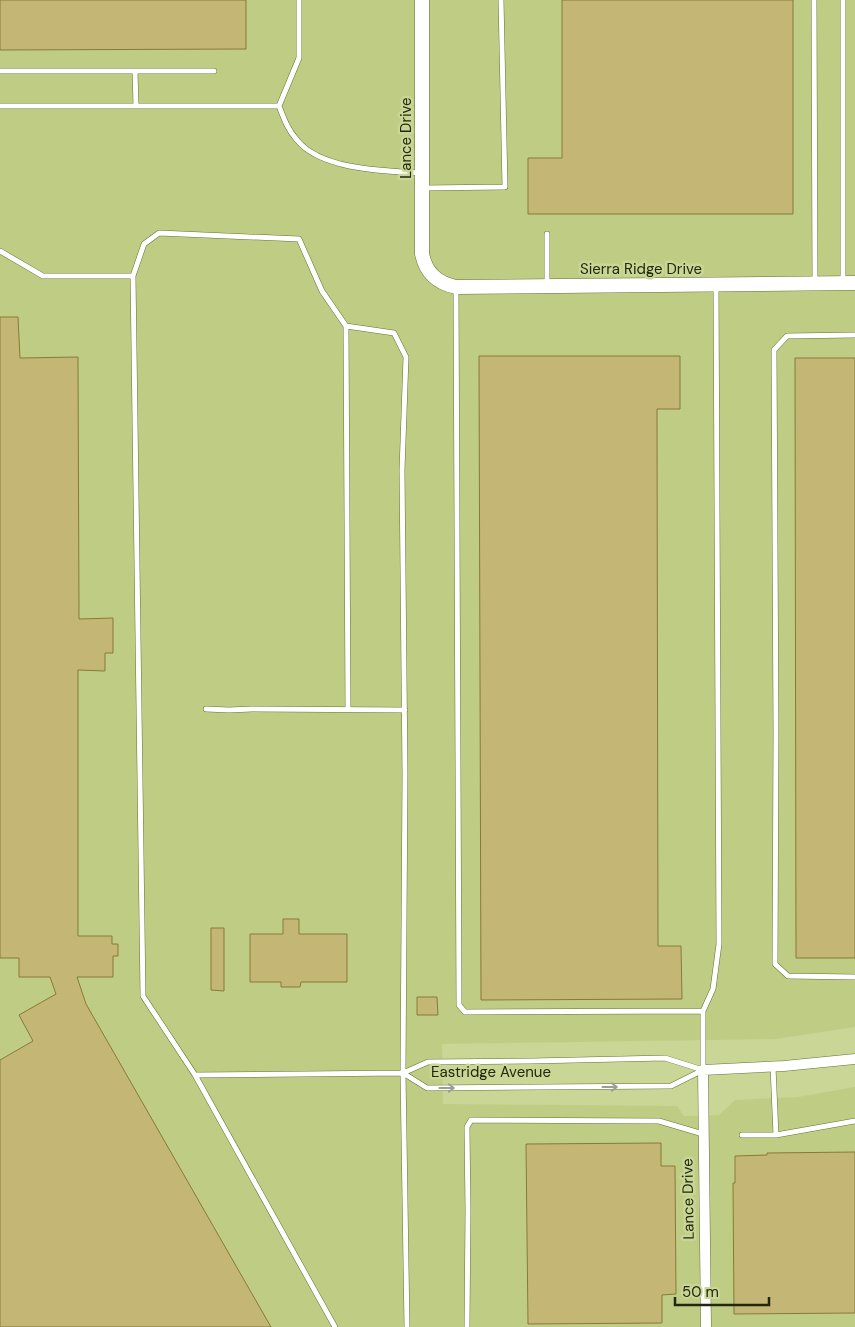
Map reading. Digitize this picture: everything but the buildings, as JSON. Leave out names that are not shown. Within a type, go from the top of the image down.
[{"type":"street","name":"Lance Drive","points":[[422,0],[422,254],[424,264],[430,273]]},
{"type":"street","name":"Sierra Ridge Drive","points":[[430,273],[440,281],[456,287],[849,283]]},
{"type":"street","name":"Eastridge Avenue","points":[[703,1070],[773,1067],[855,1059]]},
{"type":"street","name":"Lance Drive","points":[[703,1070],[706,1327]]},
{"type":"lane","points":[[299,0],[299,58],[279,106],[286,126],[298,142],[313,154],[338,163],[368,170],[423,173]]},
{"type":"lane","points":[[423,188],[505,187],[501,0]]},
{"type":"lane","points":[[814,0],[815,284]]},
{"type":"lane","points":[[844,0],[849,283]]},
{"type":"lane","points":[[0,71],[214,71]]},
{"type":"lane","points":[[135,71],[136,106]]},
{"type":"lane","points":[[0,106],[279,106]]},
{"type":"lane","points":[[335,1327],[194,1075],[143,996],[132,276],[144,244],[159,233],[299,239],[322,291],[346,326],[348,710]]},
{"type":"lane","points":[[547,234],[547,286]]},
{"type":"lane","points":[[0,251],[43,276],[132,276]]},
{"type":"lane","points":[[703,1070],[703,1011],[713,989],[719,944],[716,285]]},
{"type":"lane","points":[[456,287],[460,1005],[465,1012],[703,1011]]},
{"type":"lane","points":[[346,326],[394,333],[406,357],[402,470],[405,710],[403,1073],[407,1327]]},
{"type":"lane","points":[[855,336],[787,336],[774,350],[774,360],[775,964],[788,976],[855,977]]},
{"type":"lane","points":[[206,709],[405,710]]},
{"type":"lane","name":"Eastridge Avenue","points":[[403,1073],[428,1062],[665,1058],[703,1070]]},
{"type":"lane","points":[[773,1067],[776,1135]]},
{"type":"lane","name":"Eastridge Avenue","points":[[403,1073],[427,1088],[671,1086],[703,1070]]},
{"type":"lane","points":[[194,1075],[403,1073]]},
{"type":"lane","points":[[467,1327],[467,1127],[471,1120],[659,1121],[704,1134]]},
{"type":"lane","points":[[742,1135],[776,1135],[855,1121]]},
{"type":"shaded area","points":[[0,0],[855,0],[855,1027],[776,1039],[442,1044],[443,1104],[677,1106],[684,1116],[719,1115],[735,1100],[798,1097],[855,1087],[855,1327],[0,1327]]}]
